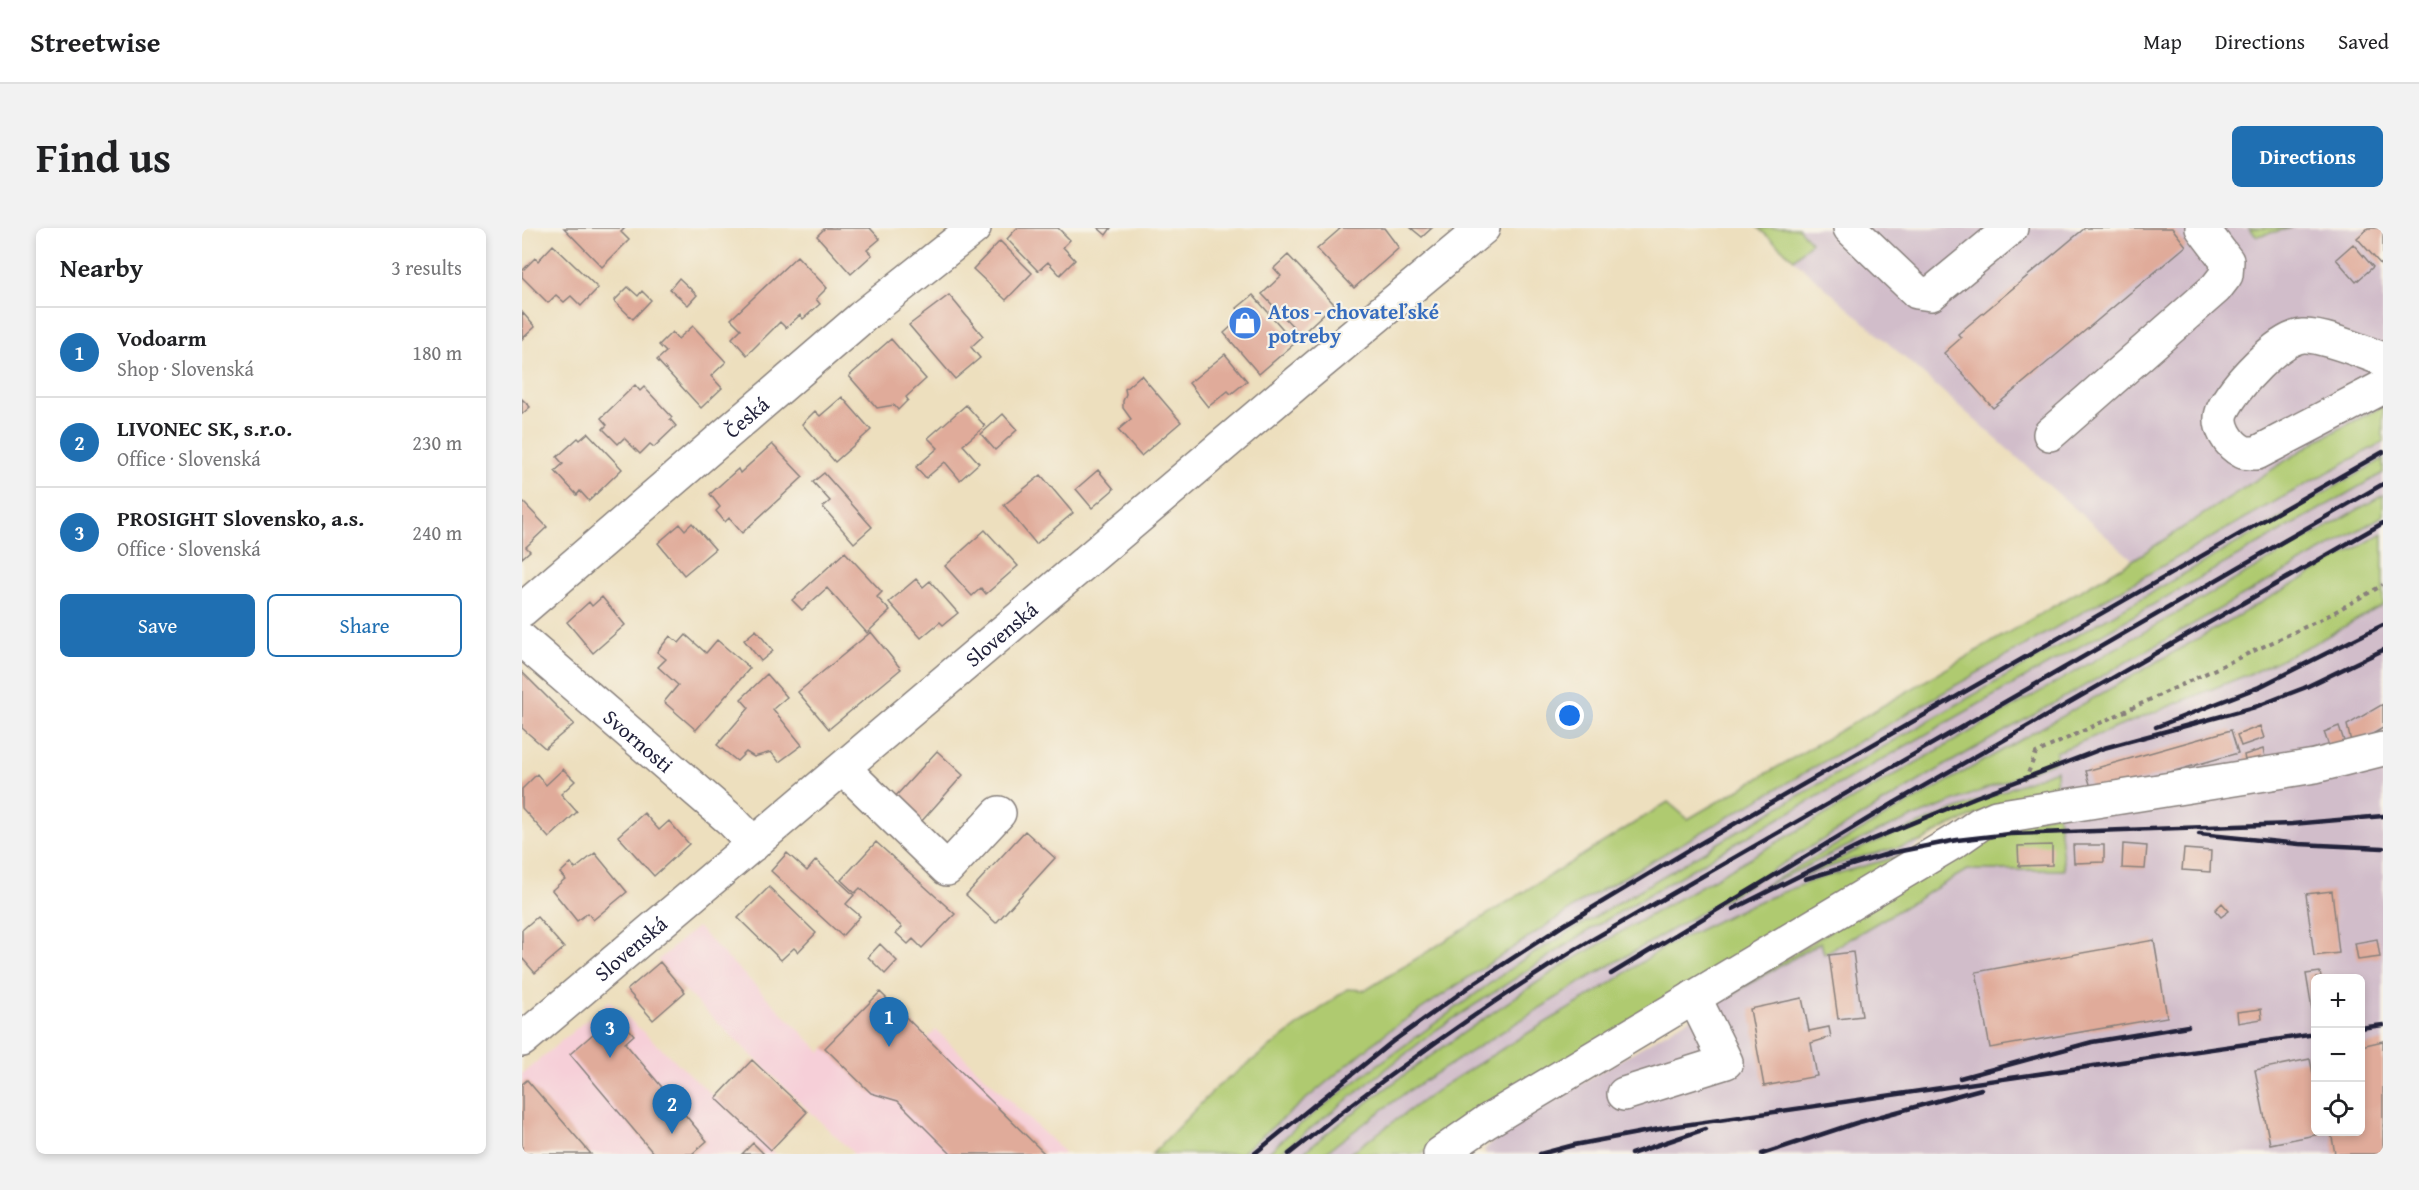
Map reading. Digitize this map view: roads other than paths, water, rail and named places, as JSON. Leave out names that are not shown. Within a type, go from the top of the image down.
[{"type":"street","name":"Česká","points":[[522,610],[862,317],[974,228]]},
{"type":"street","name":"Slovenská","points":[[522,1040],[1273,403],[1483,228]]},
{"type":"street","points":[[1850,228],[1917,292],[1931,294],[2011,228]]},
{"type":"street","points":[[2050,434],[2216,288],[2226,275],[2227,261],[2202,228]]},
{"type":"street","points":[[2383,359],[2333,342],[2304,336],[2287,340],[2271,351],[2232,395],[2222,411],[2221,426],[2231,442],[2244,452],[2257,453],[2383,387]]},
{"type":"street","name":"Svornosti","points":[[522,640],[732,821],[754,844]]},
{"type":"street","points":[[1440,1154],[1486,1122],[1957,840],[1980,824],[1996,818],[2315,766],[2383,749]]},
{"type":"street","points":[[844,769],[946,869],[999,813]]},
{"type":"street","points":[[1624,1094],[1726,1062],[1694,997]]},
{"type":"railway","points":[[1254,1154],[1392,1042],[1476,982],[1562,926],[1694,847],[2383,452]]},
{"type":"railway","points":[[1289,1154],[1429,1047],[1576,949],[2383,484]]},
{"type":"railway","points":[[1611,974],[1894,803],[2383,523]]},
{"type":"railway","points":[[2156,727],[2259,687],[2383,625]]},
{"type":"railway","points":[[1733,909],[1871,840],[1976,797],[2104,748],[2255,707],[2304,688],[2383,650]]},
{"type":"railway","points":[[1805,879],[1891,853],[1957,840],[2010,834],[2292,824],[2383,816]]},
{"type":"railway","points":[[2199,834],[2299,844],[2383,848]]},
{"type":"railway","points":[[2365,1027],[2383,1025]]},
{"type":"railway","points":[[1960,1078],[2092,1042],[2188,1026]]},
{"type":"railway","points":[[1540,1154],[1574,1145],[1670,1127],[2311,1035]]},
{"type":"railway","points":[[1762,1154],[1856,1123],[1981,1089]]},
{"type":"railway","points":[[1631,1154],[1705,1129]]},
{"type":"place","name":"Atos - chovateľské potreby","points":[[1245,323]]},
{"type":"place","name":"Vodoarm","points":[[889,1047]]},
{"type":"place","name":"PROSIGHT Slovensko, a.s.","points":[[610,1058]]},
{"type":"place","name":"LIVONEC SK, s.r.o.","points":[[672,1134]]}]
